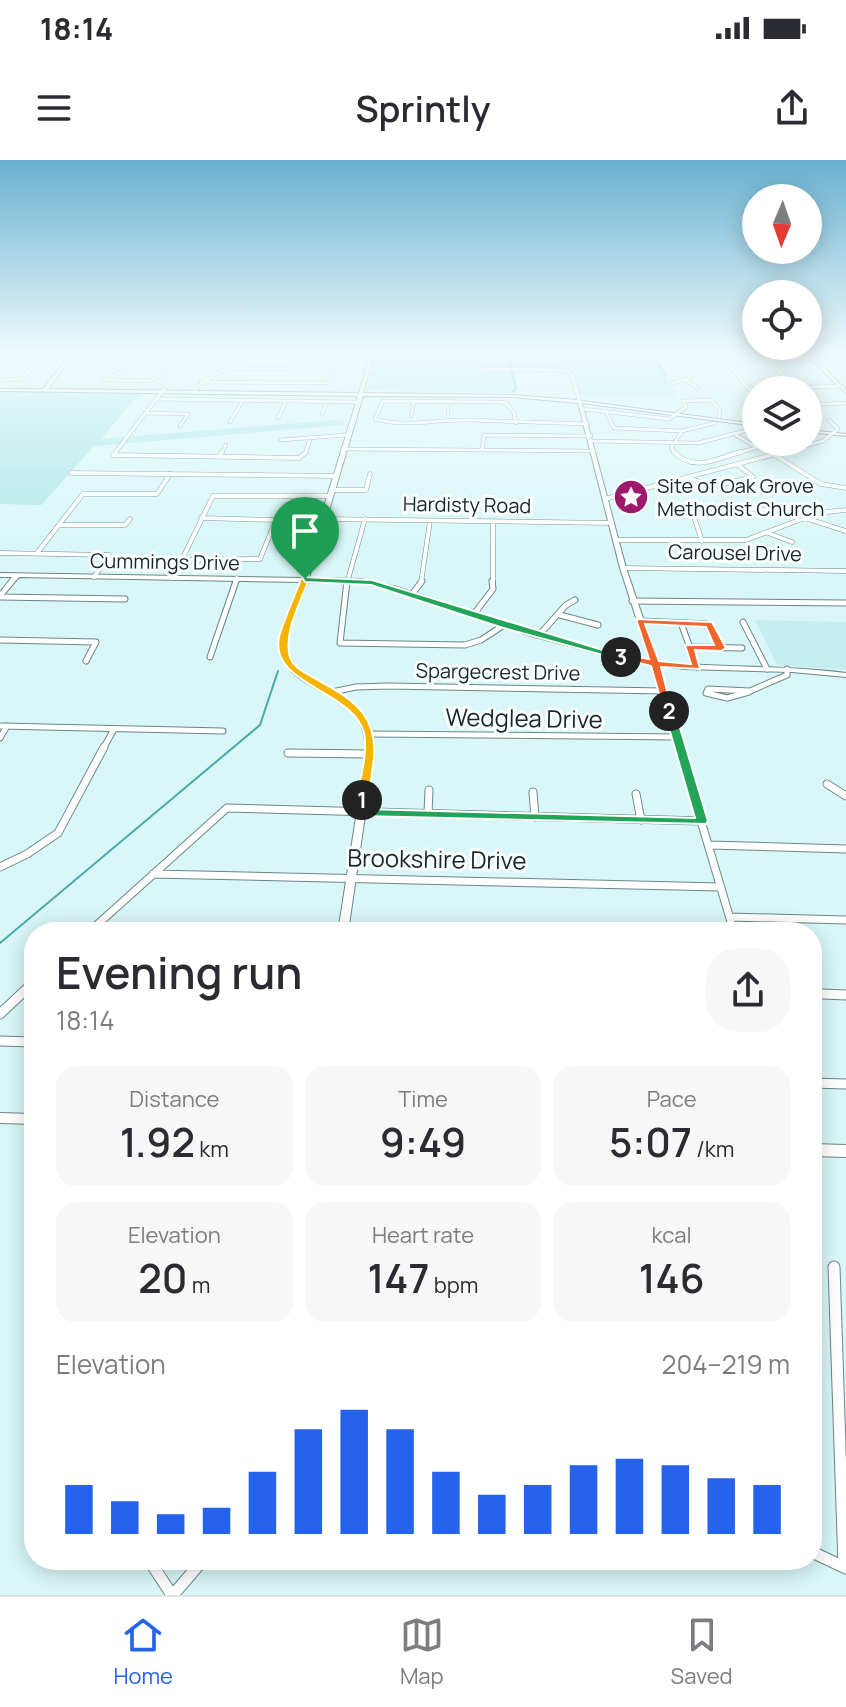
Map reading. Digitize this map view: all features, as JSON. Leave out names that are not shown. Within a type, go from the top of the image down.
[{"type":"main road","points":[[345,922],[370,754],[370,734],[362,717],[332,692],[301,675],[286,660],[283,640],[305,579],[352,419]]},
{"type":"main road","points":[[586,419],[632,601],[655,664]]},
{"type":"main road","points":[[717,419],[742,423]]},
{"type":"main road","points":[[822,431],[846,433]]},
{"type":"main road","name":"Cummings Drive","points":[[0,575],[347,580],[413,593],[504,625],[605,654],[655,664],[787,669],[846,675]]},
{"type":"main road","points":[[0,597],[17,575]]},
{"type":"main road","points":[[0,1118],[24,1119]]},
{"type":"main road","points":[[822,1150],[846,1151]]},
{"type":"street","points":[[140,419],[113,455],[299,458],[305,455],[311,437]]},
{"type":"street","points":[[180,426],[185,419]]},
{"type":"street","points":[[375,419],[588,424]]},
{"type":"street","points":[[515,419],[516,423]]},
{"type":"street","points":[[562,419],[566,424]]},
{"type":"street","points":[[609,419],[614,428],[682,431],[715,423]]},
{"type":"street","points":[[822,441],[836,432],[834,422],[829,420]]},
{"type":"street","points":[[682,431],[671,448],[678,458],[696,464],[742,451]]},
{"type":"street","points":[[482,450],[484,435],[703,443],[742,432]]},
{"type":"street","points":[[280,440],[347,435]]},
{"type":"street","points":[[736,435],[742,439]]},
{"type":"street","points":[[219,457],[226,445]]},
{"type":"street","points":[[165,456],[170,448]]},
{"type":"street","points":[[343,449],[594,451]]},
{"type":"street","points":[[370,459],[372,449]]},
{"type":"street","points":[[419,460],[420,450]]},
{"type":"street","points":[[468,450],[469,461]]},
{"type":"street","points":[[517,451],[518,462]]},
{"type":"street","points":[[565,451],[567,462]]},
{"type":"street","points":[[605,499],[771,456]]},
{"type":"street","points":[[777,456],[821,484],[846,488]]},
{"type":"street","points":[[687,478],[715,486],[753,477],[738,465]]},
{"type":"street","points":[[71,473],[335,476]]},
{"type":"street","points":[[37,553],[83,494],[155,494],[170,474]]},
{"type":"street","points":[[173,578],[215,495],[366,490],[370,474]]},
{"type":"street","points":[[702,541],[689,509],[780,510],[846,531]]},
{"type":"street","points":[[615,540],[746,540],[806,517],[846,510]]},
{"type":"street","points":[[182,560],[260,559],[276,520],[201,518]]},
{"type":"street","points":[[59,525],[125,525],[130,519]]},
{"type":"street","name":"Hardisty Road","points":[[323,519],[611,523]]},
{"type":"street","points":[[365,519],[347,580],[340,643],[465,645],[481,640],[504,625]]},
{"type":"street","points":[[413,593],[423,580],[421,566],[430,521]]},
{"type":"street","points":[[474,614],[493,589],[493,522]]},
{"type":"street","points":[[768,533],[792,542]]},
{"type":"street","points":[[0,553],[109,555],[94,577]]},
{"type":"street","name":"Carousel Drive","points":[[623,568],[846,571]]},
{"type":"street","points":[[210,657],[237,578]]},
{"type":"street","points":[[0,597],[125,599]]},
{"type":"street","points":[[540,634],[566,605],[575,600]]},
{"type":"street","points":[[632,601],[846,603]]},
{"type":"street","points":[[560,615],[598,625]]},
{"type":"street","points":[[640,621],[709,624],[721,648]]},
{"type":"street","points":[[743,622],[767,669]]},
{"type":"street","points":[[681,623],[697,667]]},
{"type":"street","points":[[0,640],[96,642],[86,661]]},
{"type":"street","points":[[689,647],[742,648]]},
{"type":"street","points":[[655,664],[731,922]]},
{"type":"street","points":[[750,691],[718,688],[708,689],[706,693],[711,697],[734,698],[787,675],[787,669]]},
{"type":"street","name":"Spargecrest Drive","points":[[332,692],[356,687],[389,686],[663,691]]},
{"type":"street","points":[[0,738],[4,726],[223,731]]},
{"type":"street","points":[[0,867],[27,854],[58,833],[114,729]]},
{"type":"street","name":"Wedglea Drive","points":[[370,734],[677,737]]},
{"type":"street","points":[[288,753],[370,754]]},
{"type":"street","points":[[827,784],[846,796]]},
{"type":"street","points":[[428,813],[429,790]]},
{"type":"street","points":[[533,792],[535,817]]},
{"type":"street","points":[[636,794],[641,820]]},
{"type":"street","points":[[100,922],[223,810],[702,821]]},
{"type":"street","points":[[709,845],[846,849]]},
{"type":"street","name":"Brookshire Drive","points":[[153,874],[721,887]]},
{"type":"street","points":[[730,917],[846,920]]},
{"type":"street","points":[[0,1014],[24,991]]},
{"type":"street","points":[[823,994],[846,995]]},
{"type":"street","points":[[0,1041],[24,1042]]},
{"type":"street","points":[[822,1083],[846,1084]]},
{"type":"street","points":[[822,1557],[845,1568],[834,1267]]},
{"type":"street","points":[[156,1570],[172,1595],[194,1570]]},
{"type":"shaded area","points":[[0,419],[118,419],[101,439],[346,419],[345,425],[94,446],[41,505],[0,504]]},
{"type":"shaded area","points":[[755,620],[846,622],[846,670],[777,665]]},
{"type":"waterway","points":[[25,922],[260,725],[278,671]]},
{"type":"waterway","points":[[0,943],[24,923]]},
{"type":"place","name":"Site of Oak Grove Methodist Church","points":[[631,497]]},
{"type":"route","points":[[305,579],[283,640],[283,648],[286,660],[294,670],[332,692],[362,717],[368,729],[370,754],[360,812],[702,821],[655,664],[640,621],[709,624],[721,648],[689,647],[697,667],[655,664],[605,654],[372,583],[305,579]]}]
